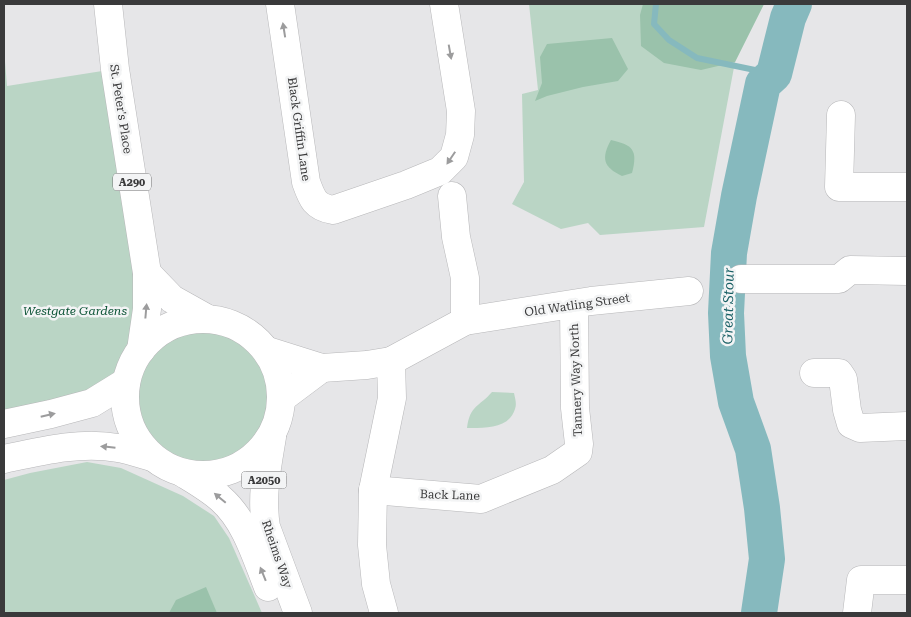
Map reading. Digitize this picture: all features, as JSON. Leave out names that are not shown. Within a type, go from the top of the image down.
[{"type":"street","name":"St. Peter's Place","points":[[108,4],[115,69],[147,273],[147,309],[141,350]]},
{"type":"street","name":"Black Griffin Lane","points":[[280,4],[306,182],[312,198],[322,208],[333,210],[440,171],[454,157],[460,135],[461,111],[444,4]]},
{"type":"street","points":[[840,115],[839,187],[907,187]]},
{"type":"street","points":[[452,196],[456,237],[465,278],[464,322]]},
{"type":"street","points":[[741,279],[839,279],[850,270],[907,271]]},
{"type":"street","points":[[147,273],[172,299],[206,318]]},
{"type":"street","name":"Old Watling Street","points":[[268,352],[322,368],[367,365],[391,361],[464,322],[591,301],[689,291]]},
{"type":"street","name":"Tannery Way North","points":[[552,470],[578,452],[579,444],[575,408],[574,305]]},
{"type":"street","points":[[206,318],[230,322],[251,334],[268,352],[279,374],[282,398],[280,417],[273,435],[256,456],[234,470],[208,476],[181,473],[152,457],[138,441],[129,423],[125,402],[126,382],[132,365],[141,350],[158,332],[181,322],[206,318]]},
{"type":"street","points":[[384,613],[376,584],[372,545],[373,490],[392,398],[391,361]]},
{"type":"street","points":[[282,398],[322,368]]},
{"type":"street","points":[[814,373],[840,373],[843,379],[846,410],[851,424],[860,428],[907,426]]},
{"type":"street","points":[[4,424],[92,403],[126,382]]},
{"type":"street","name":"Rheims Way","points":[[273,435],[264,480],[263,512],[268,534],[298,613]]},
{"type":"street","points":[[6,458],[63,448],[94,445],[119,448],[152,457]]},
{"type":"street","name":"Back Lane","points":[[373,490],[481,499],[552,470]]},
{"type":"street","name":"Rheims Way","points":[[181,473],[214,493],[233,512],[247,535],[279,613]]},
{"type":"street","points":[[857,613],[861,580],[907,580]]},
{"type":"green space","points":[[529,4],[764,4],[735,62],[704,227],[600,235],[588,223],[561,229],[512,204],[524,182],[522,94],[538,90]]},
{"type":"green space","points":[[643,4],[764,4],[735,62],[701,70],[664,63],[641,46],[640,15]]},
{"type":"green space","points":[[612,38],[628,69],[618,81],[583,87],[535,101],[542,83],[540,57],[547,44]]},
{"type":"green space","name":"Westgate Gardens","points":[[4,49],[7,86],[115,69],[141,350],[132,365],[126,382],[4,424]]},
{"type":"green space","points":[[611,140],[624,144],[632,150],[634,165],[632,173],[622,176],[608,165],[605,157]]},
{"type":"green space","points":[[204,328],[230,333],[252,347],[266,369],[271,395],[266,421],[252,443],[230,457],[204,462],[178,457],[156,443],[142,421],[137,395],[142,369],[156,347],[178,333]]},
{"type":"green space","points":[[492,392],[514,393],[516,405],[512,416],[496,426],[467,428],[468,420],[473,410]]},
{"type":"green space","points":[[87,462],[121,468],[183,496],[214,516],[229,538],[262,613],[4,613],[4,480]]},
{"type":"green space","points":[[206,587],[217,613],[169,613],[176,600]]},
{"type":"waterway","points":[[656,4],[654,24],[669,40],[697,58],[774,74]]},
{"type":"waterway","name":"Great Stour","points":[[759,613],[767,559],[753,449],[736,402],[728,356],[726,313],[729,253],[763,84],[774,74],[788,18],[794,4]]}]
